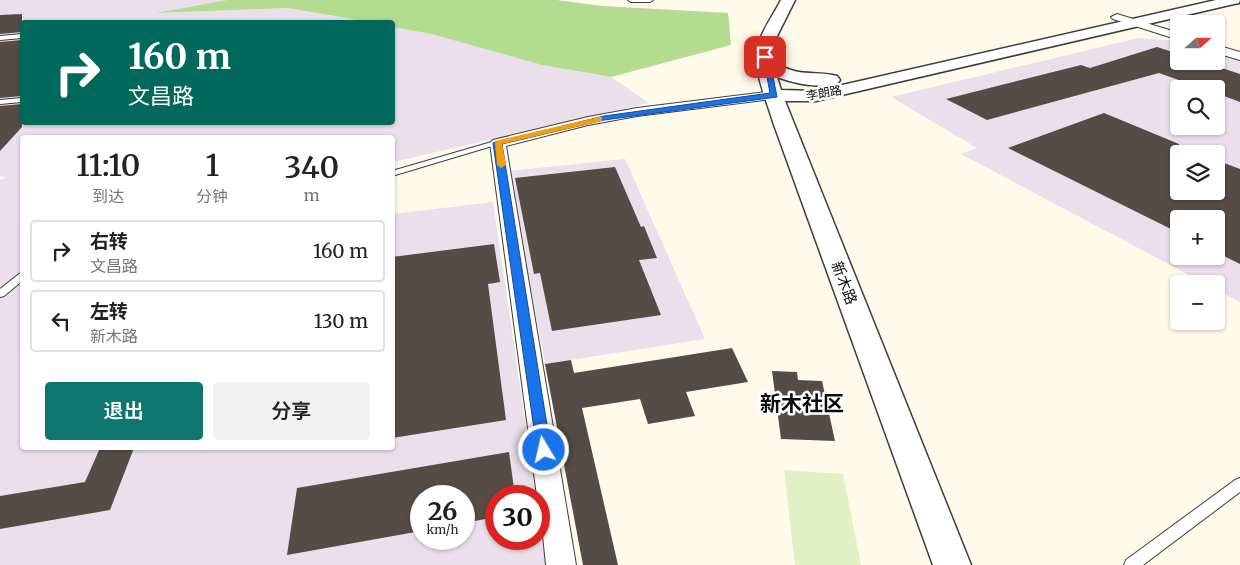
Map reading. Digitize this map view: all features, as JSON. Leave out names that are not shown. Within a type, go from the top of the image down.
[{"type":"street","name":"新木路","points":[[788,0],[766,46],[767,65],[775,95],[783,122],[952,565]]},
{"type":"street","name":"李朗路","points":[[775,95],[816,96],[1130,19],[1195,0]]},
{"type":"street","name":"李朗路","points":[[775,95],[831,80],[1130,19],[1234,0]]},
{"type":"street","points":[[1130,19],[1170,30]]},
{"type":"street","points":[[1130,19],[1170,34]]},
{"type":"street","points":[[1225,47],[1240,52]]},
{"type":"street","points":[[1225,52],[1240,56]]},
{"type":"street","points":[[767,65],[776,71],[795,78],[831,80]]},
{"type":"street","points":[[561,565],[498,143],[598,119],[775,95]]},
{"type":"lane","points":[[631,0],[650,0]]},
{"type":"lane","points":[[0,38],[20,36]]},
{"type":"lane","points":[[0,102],[20,100]]},
{"type":"lane","points":[[395,173],[498,143]]},
{"type":"lane","points":[[0,294],[20,278]]},
{"type":"lane","points":[[1131,565],[1240,484]]},
{"type":"shaded area","points":[[0,0],[227,0],[161,13],[287,8],[358,20],[20,20],[20,125],[395,125],[395,27],[431,34],[542,65],[611,77],[649,103],[395,162],[395,135],[20,135],[20,450],[395,450],[395,214],[493,202],[534,485],[485,485],[485,550],[545,550],[547,565],[0,565],[0,180],[6,177],[0,176]]},
{"type":"shaded area","points":[[1139,38],[1170,40],[1170,70],[1225,70],[1225,56],[1240,61],[1240,302],[1225,294],[1225,275],[1189,275],[1170,265],[1225,265],[1225,210],[1170,210],[1170,265],[961,154],[977,148],[891,97]]},
{"type":"shaded area","points":[[625,159],[705,339],[545,364],[508,171]]},
{"type":"green space","points":[[227,0],[557,0],[602,6],[728,13],[731,45],[611,77],[542,65],[431,34],[395,27],[395,20],[358,20],[287,8],[156,13]]},
{"type":"green space","points":[[784,470],[843,474],[861,565],[795,565]]},
{"type":"building","points":[[22,14],[20,32],[0,34],[0,15]]},
{"type":"building","points":[[20,40],[20,96],[0,98],[0,42]]},
{"type":"building","points":[[1157,47],[1170,51],[1170,70],[1225,69],[1240,74],[1240,102],[1225,96],[1225,80],[1179,80],[1159,73],[987,120],[946,99],[1081,65],[1090,68]]},
{"type":"building","points":[[20,104],[20,125],[22,127],[0,151],[0,106]]},
{"type":"building","points":[[1104,113],[1179,144],[1170,145],[1170,200],[1225,200],[1225,163],[1240,169],[1240,264],[1225,256],[1225,210],[1170,210],[1170,229],[1008,148]]},
{"type":"building","points":[[615,167],[641,227],[644,226],[657,258],[639,260],[661,315],[552,331],[540,273],[534,274],[515,178]]},
{"type":"building","points":[[494,244],[500,282],[488,284],[506,420],[395,438],[395,257]]},
{"type":"building","points":[[732,348],[748,382],[686,392],[695,416],[648,424],[640,399],[582,408],[618,565],[583,565],[545,364],[571,360],[574,373]]},
{"type":"building","points":[[772,371],[797,372],[798,380],[822,381],[835,441],[781,439]]},
{"type":"building","points":[[99,450],[133,450],[110,510],[0,529],[0,496],[85,482]]},
{"type":"building","points":[[509,452],[514,485],[485,485],[485,519],[475,521],[475,485],[410,485],[410,533],[287,555],[297,488]]},
{"type":"slow traffic","points":[[501,165],[498,143],[599,119]]},
{"type":"district","name":"新木社区","points":[[802,404]]},
{"type":"route","points":[[544,450],[498,143],[588,121],[637,112],[775,95],[765,57]]}]
